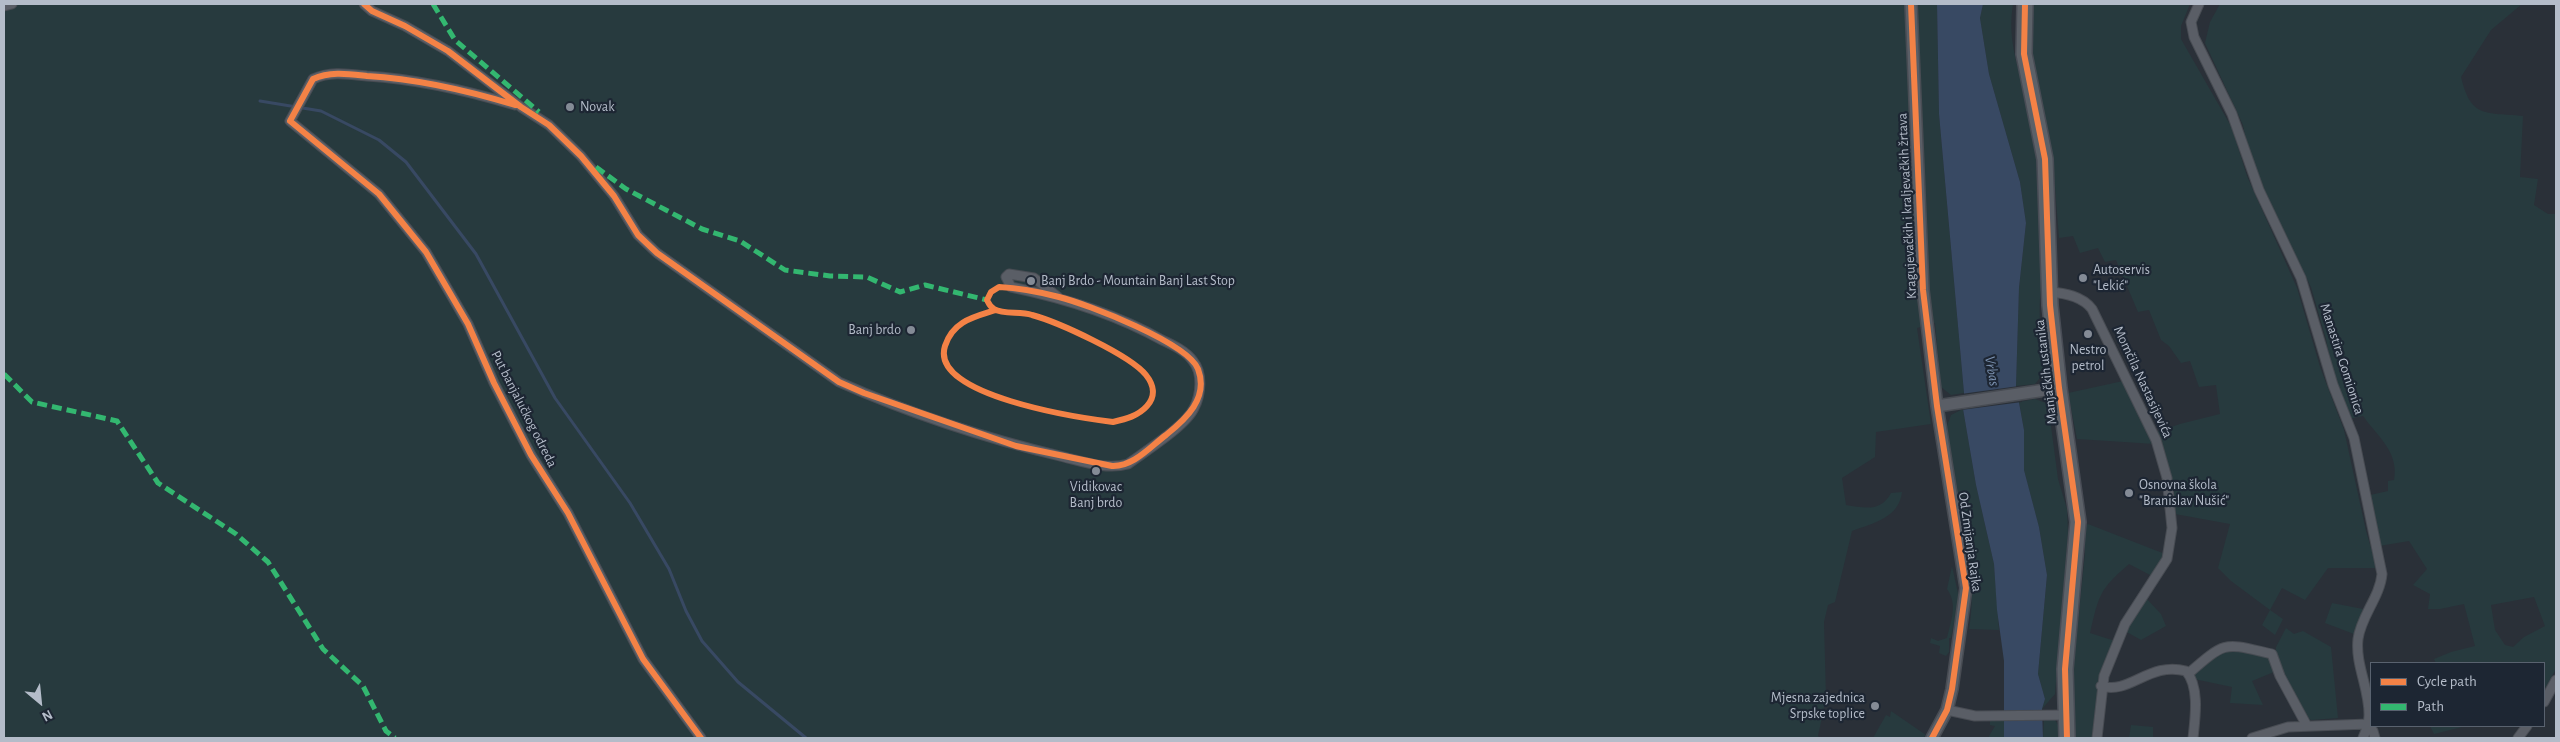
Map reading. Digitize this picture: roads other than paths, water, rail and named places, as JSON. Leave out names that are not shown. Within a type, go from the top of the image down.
[{"type":"main road","name":"Manjačkih ustanika","points":[[2025,4],[2024,54],[2045,159],[2049,292],[2058,388],[2078,522],[2065,669],[2067,738]]},
{"type":"street","points":[[4,6],[12,4]]},
{"type":"street","points":[[364,4],[372,11],[405,26],[448,51],[520,107],[549,125],[581,156],[614,196],[638,235],[657,253],[839,382],[872,396],[1016,446],[1096,464],[1119,467],[1128,464],[1177,428],[1194,409],[1199,392],[1198,369],[1193,360],[1180,350],[1150,333],[1090,306],[1058,296],[1011,287],[1006,277],[1009,274],[1034,278],[1058,296]]},
{"type":"street","name":"Kragujevačkih i kraljevačkih žrtava","points":[[1911,4],[1923,290],[1937,406]]},
{"type":"street","name":"Manastira Gomionica","points":[[2199,4],[2191,22],[2194,38],[2232,114],[2259,190],[2301,278],[2333,385],[2354,438],[2382,574],[2381,583],[2360,626],[2358,637],[2357,648],[2369,710],[2368,724],[2363,738]]},
{"type":"street","name":"Put banjalučkog odreda","points":[[520,107],[454,87],[379,76],[336,73],[321,75],[313,79],[307,86],[290,121],[379,194],[426,252],[468,324],[494,383],[531,455],[568,513],[643,659],[702,738]]},
{"type":"street","name":"Momčila Nastasijevića","points":[[2049,292],[2065,293],[2085,302],[2092,310],[2151,425],[2167,478],[2172,528],[2169,552],[2163,567],[2125,624],[2102,686],[2097,738]]},
{"type":"street","points":[[1937,406],[2058,388]]},
{"type":"street","name":"Od Zmijanja Rajka","points":[[1932,738],[1947,710],[1955,672],[1966,588],[1937,406]]},
{"type":"street","points":[[2189,673],[2214,652],[2231,645],[2272,654],[2280,676],[2307,726]]},
{"type":"street","points":[[2102,686],[2118,688],[2146,674],[2166,669],[2182,670],[2189,673]]},
{"type":"street","points":[[2189,673],[2194,697],[2193,738]]},
{"type":"street","points":[[2545,700],[2556,680]]},
{"type":"street","points":[[1947,710],[1962,714],[1989,716],[2066,715]]},
{"type":"street","points":[[2252,738],[2288,727],[2368,724],[2370,726]]},
{"type":"street","points":[[2518,738],[2527,727]]},
{"type":"water","name":"Vrbas","points":[[1937,4],[1983,4],[1980,18],[1989,74],[2020,182],[2026,223],[2019,288],[2016,386],[2024,430],[2024,470],[2039,527],[2047,575],[2038,674],[2045,699],[2042,709],[2043,738],[2004,738],[2004,661],[1997,610],[1994,564],[1976,485],[1963,409],[1964,393],[1939,114]]},
{"type":"waterway","points":[[260,101],[321,111],[379,140],[406,162],[476,254],[555,398],[630,503],[669,569],[686,611],[702,641],[738,682],[806,738]]},
{"type":"place","name":"Novak","points":[[570,107]]},
{"type":"place","name":"Autoservis \"Lekić\"","points":[[2083,278]]},
{"type":"place","name":"Banj Brdo - Mountain Banj Last Stop","points":[[1031,281]]},
{"type":"place","name":"Banj brdo","points":[[911,330]]},
{"type":"place","name":"Nestro petrol","points":[[2088,334]]},
{"type":"place","name":"Vidikovac Banj brdo","points":[[1096,471]]},
{"type":"place","name":"Osnovna škola \"Branislav Nušić\"","points":[[2129,493]]},
{"type":"place","name":"Mjesna zajednica Srpske toplice","points":[[1875,706]]}]
